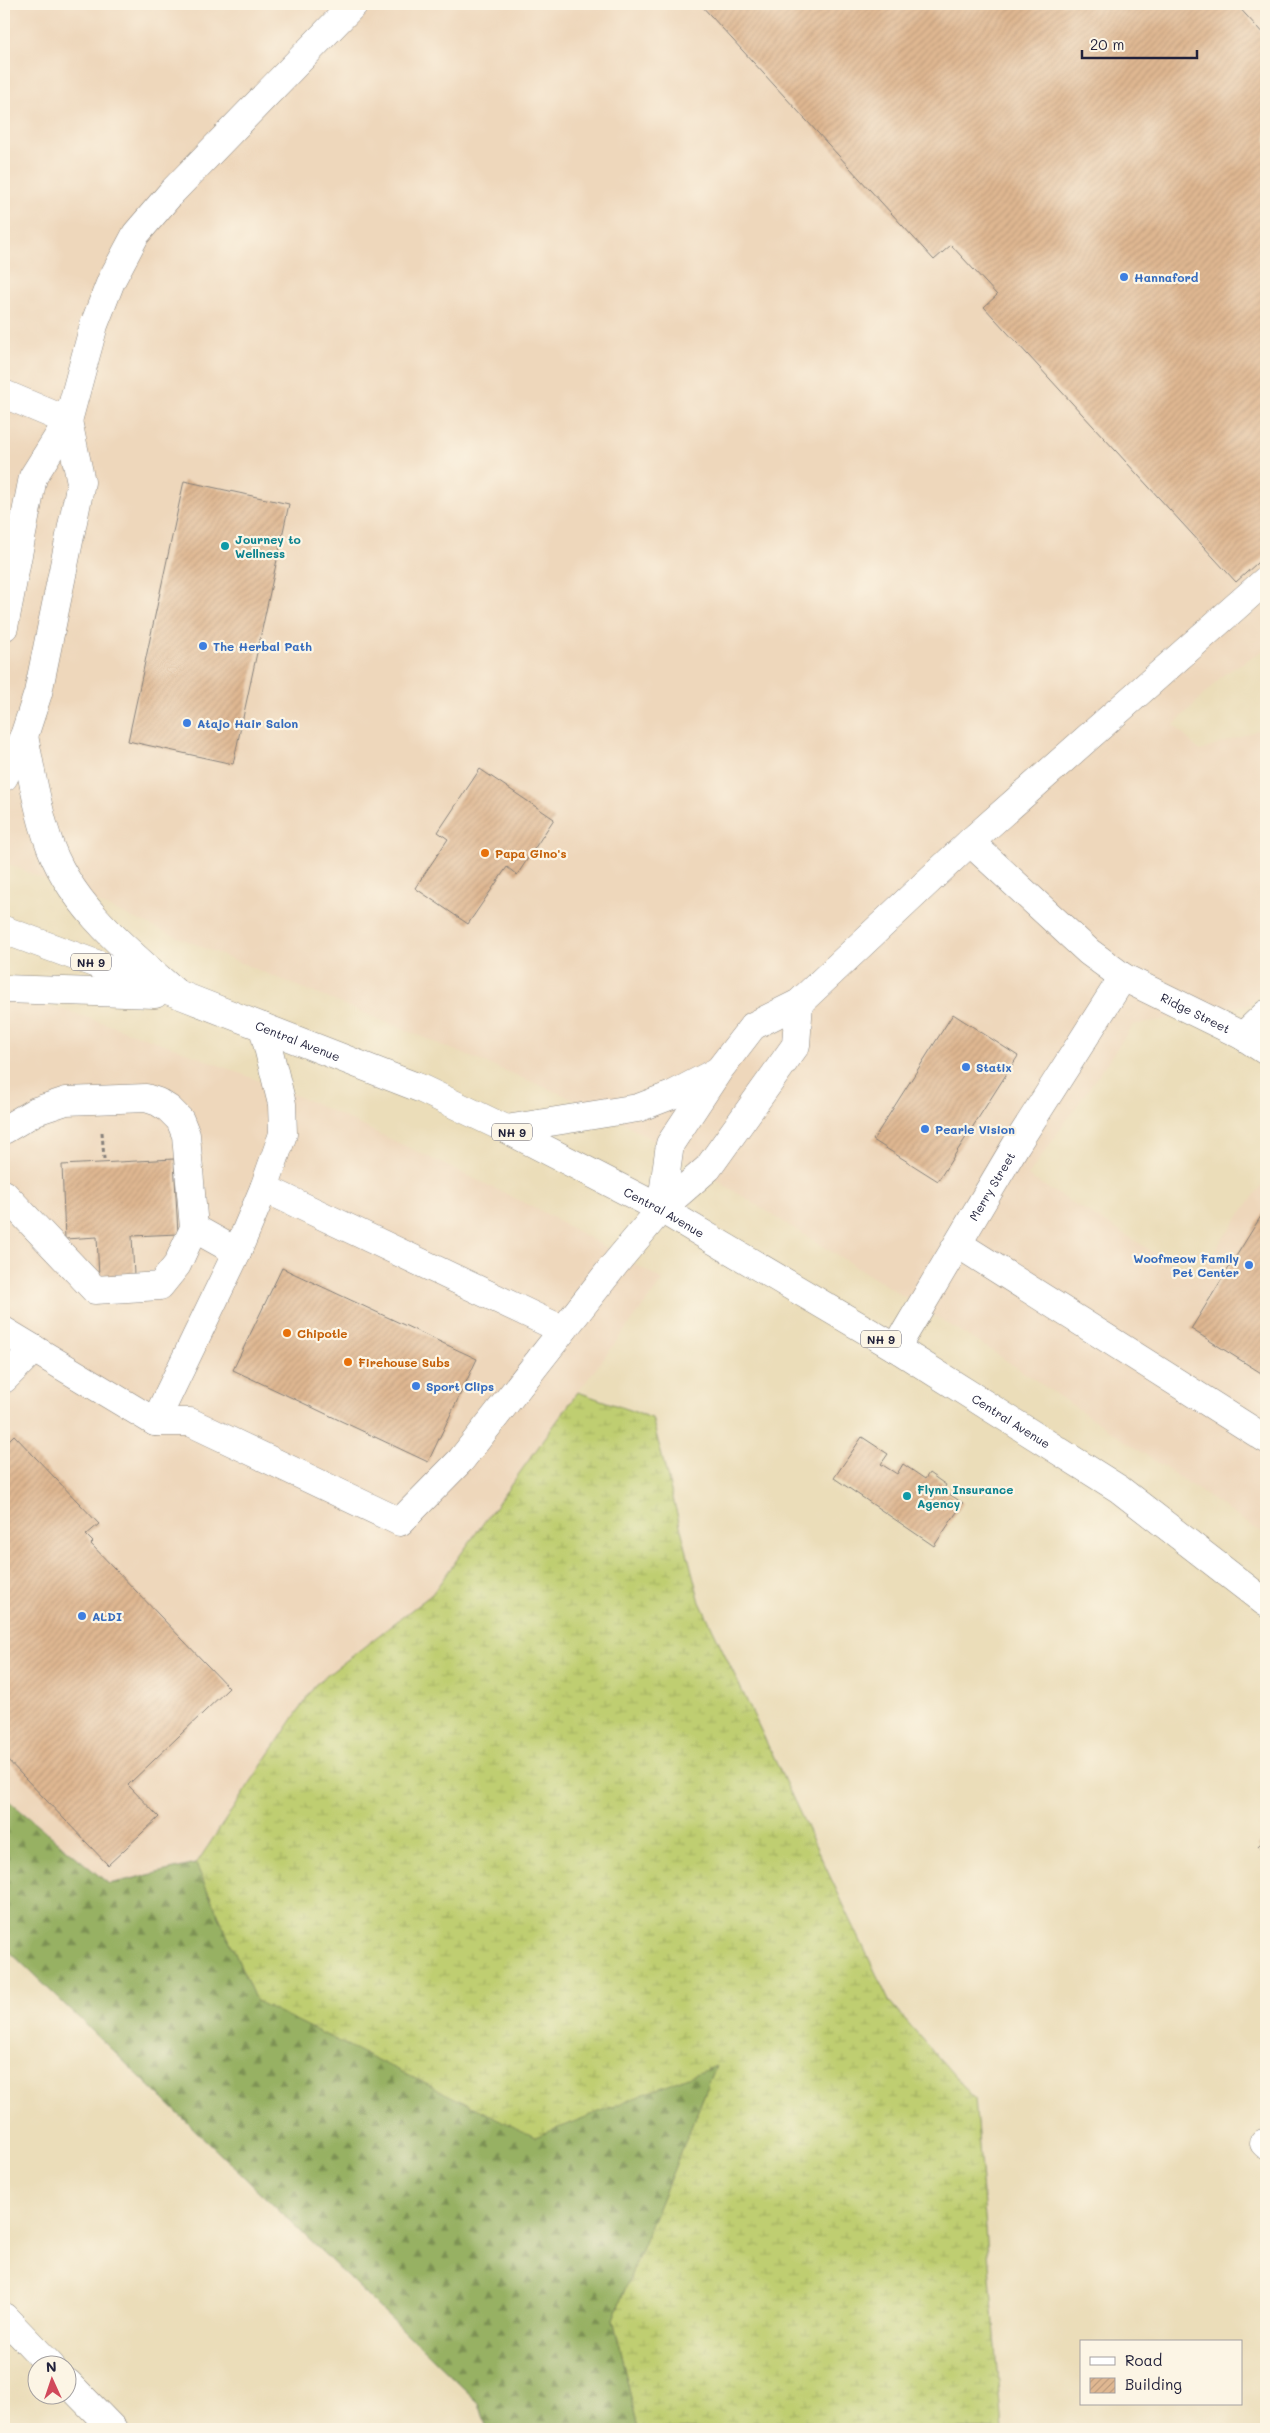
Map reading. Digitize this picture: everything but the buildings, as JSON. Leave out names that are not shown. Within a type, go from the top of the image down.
[{"type":"main road","points":[[4,627],[33,477],[68,420],[94,325],[111,281],[136,234],[172,192],[354,4]]},
{"type":"main road","points":[[4,394],[68,420]]},
{"type":"main road","points":[[4,777],[24,736],[38,693],[81,482],[68,420]]},
{"type":"main road","points":[[661,1209],[670,1144],[719,1070],[753,1026],[799,1003],[970,842],[1266,580]]},
{"type":"main road","points":[[24,736],[47,838],[58,865],[75,892],[121,946],[178,994]]},
{"type":"main road","name":"Ridge Street","points":[[970,842],[1089,952],[1123,976],[1243,1036],[1266,1051]]},
{"type":"main road","name":"Central Avenue","points":[[4,930],[178,994],[422,1089],[506,1129],[661,1209],[896,1348],[1119,1489],[1266,1603]]},
{"type":"main road","name":"Merry Street","points":[[896,1348],[1016,1145],[1123,976]]},
{"type":"main road","points":[[4,989],[178,994]]},
{"type":"main road","points":[[4,1331],[155,1422],[190,1422],[400,1522],[461,1460],[661,1209],[708,1168],[796,1045],[799,1003]]},
{"type":"main road","points":[[1243,1036],[1266,1014]]},
{"type":"main road","points":[[155,1422],[237,1252],[264,1188],[283,1134],[282,1104],[263,1027]]},
{"type":"main road","points":[[506,1129],[610,1114],[638,1108],[672,1095],[719,1070]]},
{"type":"main road","points":[[4,1130],[36,1111],[66,1101],[134,1098],[158,1102],[180,1120],[186,1134],[194,1228],[177,1265],[160,1286],[95,1290],[4,1194]]},
{"type":"main road","points":[[264,1188],[564,1330]]},
{"type":"main road","points":[[194,1228],[237,1252]]},
{"type":"main road","points":[[958,1244],[1266,1439]]},
{"type":"main road","points":[[4,1380],[34,1349]]},
{"type":"main road","points":[[4,2317],[41,2356]]},
{"type":"main road","points":[[78,2393],[113,2429]]},
{"type":"path","points":[[102,1127],[104,1159]]},
{"type":"shaded area","points":[[4,4],[1266,4],[1266,649],[1224,674],[1174,725],[1200,751],[1266,727],[1266,988],[1250,1004],[1133,1025],[1028,1176],[1195,1277],[1266,1179],[1266,1536],[995,1353],[610,1114],[163,931],[4,862]]},
{"type":"shaded area","points":[[4,995],[68,1011],[173,1047],[310,1101],[538,1209],[663,1280],[578,1392],[432,1594],[316,1684],[196,1864],[109,1884],[4,1797]]},
{"type":"green space","points":[[578,1392],[652,1418],[700,1602],[889,2001],[975,2099],[1003,2429],[638,2429],[613,2319],[716,2066],[535,2137],[256,2001],[196,1864],[316,1684],[432,1594]]},
{"type":"green space","points":[[4,1797],[109,1884],[196,1864],[256,2001],[716,2066],[613,2319],[638,2429],[487,2429],[479,2403],[4,1946]]},
{"type":"place","name":"Hannaford","points":[[1124,277]]},
{"type":"place","name":"Journey to Wellness","points":[[225,546]]},
{"type":"place","name":"The Herbal Path","points":[[203,646]]},
{"type":"place","name":"Atajo Hair Salon","points":[[187,723]]},
{"type":"place","name":"Papa Gino's","points":[[485,853]]},
{"type":"place","name":"Statix","points":[[966,1067]]},
{"type":"place","name":"Pearle Vision","points":[[925,1129]]},
{"type":"place","name":"Woofmeow Family Pet Center","points":[[1249,1265]]},
{"type":"place","name":"Chipotle","points":[[287,1333]]},
{"type":"place","name":"Firehouse Subs","points":[[348,1362]]},
{"type":"place","name":"Sport Clips","points":[[416,1386]]},
{"type":"place","name":"Flynn Insurance Agency","points":[[907,1496]]},
{"type":"place","name":"ALDI","points":[[82,1616]]}]
